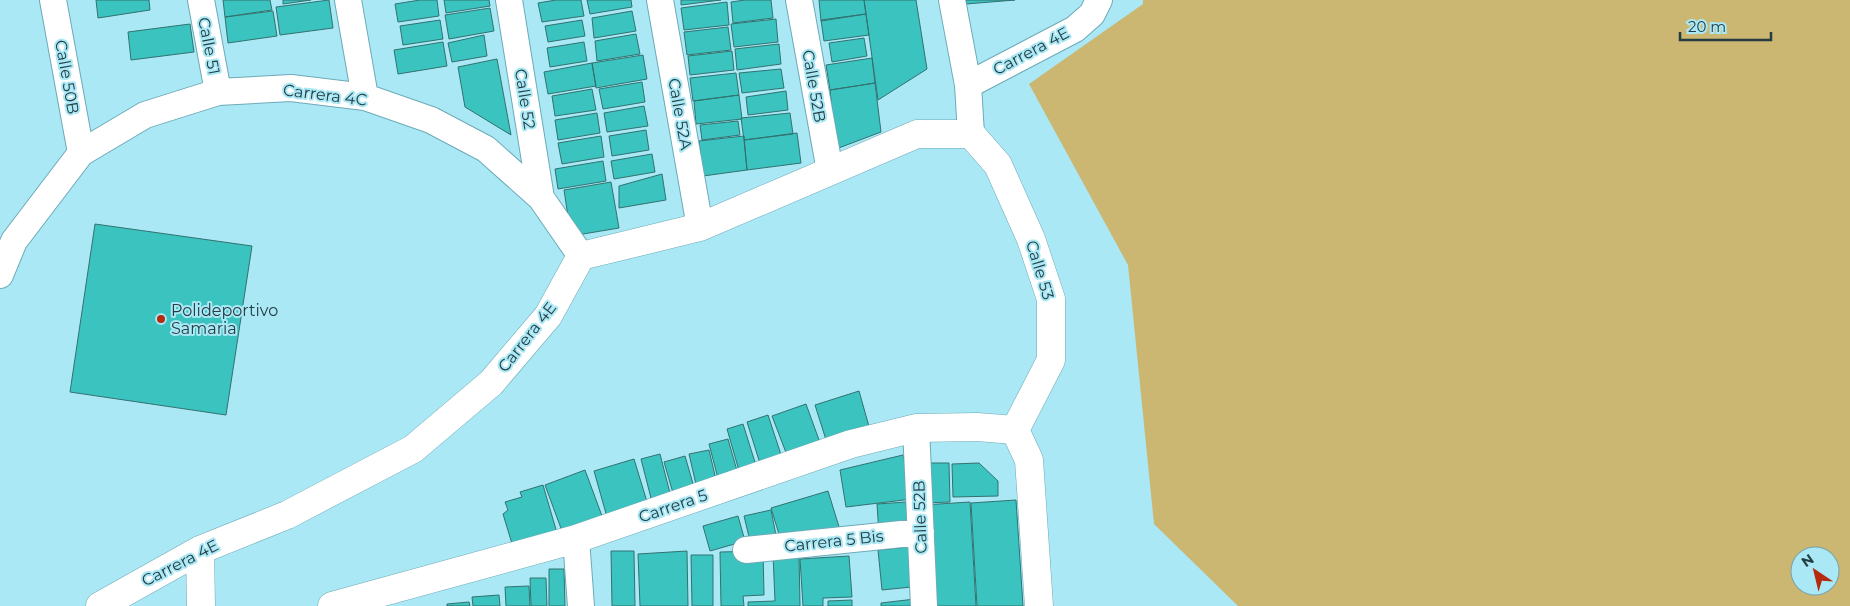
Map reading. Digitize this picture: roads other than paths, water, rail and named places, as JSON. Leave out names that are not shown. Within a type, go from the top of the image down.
[{"type":"street","name":"Calle 50B","points":[[53,0],[81,153]]},
{"type":"street","name":"Calle 51","points":[[201,0],[218,92]]},
{"type":"street","points":[[348,0],[365,97]]},
{"type":"street","name":"Calle 52","points":[[508,0],[541,198]]},
{"type":"street","name":"Calle 52A","points":[[660,0],[700,227]]},
{"type":"street","name":"Calle 52B","points":[[799,0],[830,172]]},
{"type":"street","points":[[581,256],[700,227],[918,134],[971,134],[968,85],[952,0]]},
{"type":"street","name":"Carrera 4E","points":[[968,85],[1075,28],[1096,7]]},
{"type":"street","name":"Carrera 4C","points":[[0,275],[7,237],[81,153],[145,115],[218,92],[291,88],[365,97],[431,120],[486,149],[541,198],[581,256]]},
{"type":"street","name":"Calle 53","points":[[971,134],[998,165],[1031,239],[1050,299],[1051,360],[1015,430]]},
{"type":"street","name":"Carrera 4E","points":[[100,606],[200,550],[287,515],[413,449],[497,376],[548,316],[581,256]]},
{"type":"street","name":"Carrera 5","points":[[332,606],[576,539],[851,444],[916,428],[977,427],[1015,430]]},
{"type":"street","name":"Calle 52B","points":[[916,428],[924,606]]},
{"type":"street","points":[[1015,430],[1029,460],[1039,606]]},
{"type":"street","name":"Carrera 5 Bis","points":[[746,550],[921,532]]},
{"type":"street","points":[[576,539],[581,606]]},
{"type":"street","points":[[200,550],[201,606]]},
{"type":"place","name":"Polideportivo Samaria","points":[[161,319]]}]
